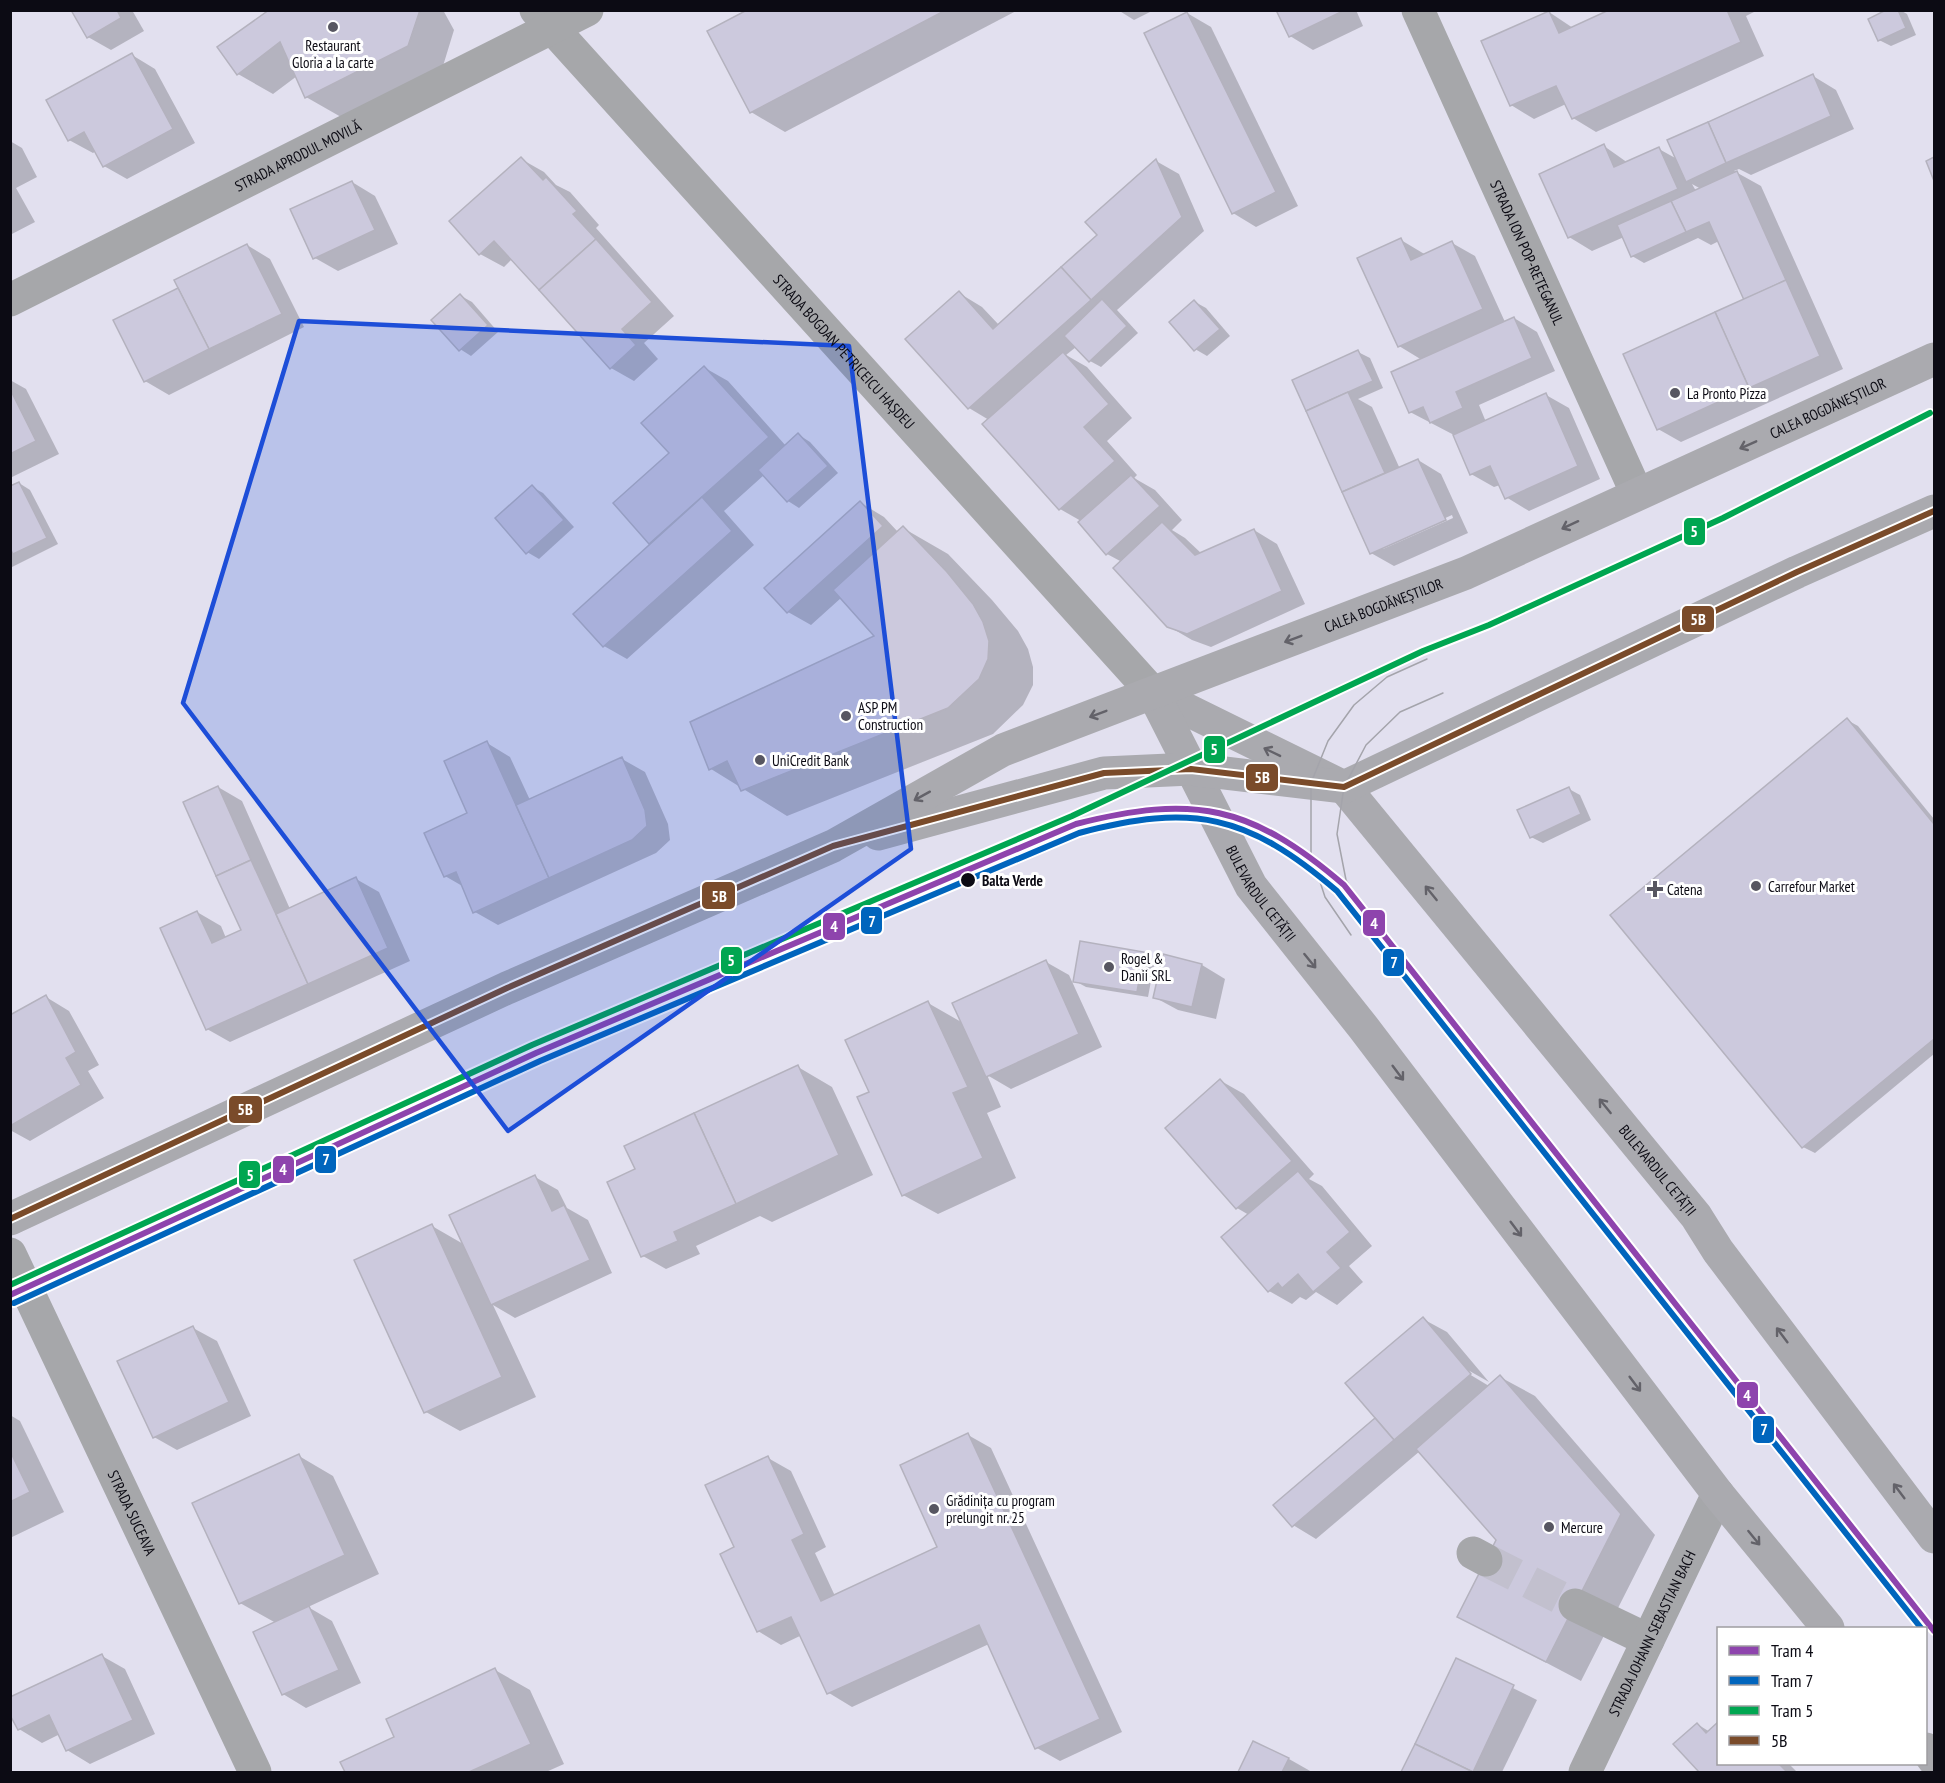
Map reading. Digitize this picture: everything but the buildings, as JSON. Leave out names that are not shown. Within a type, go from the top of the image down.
[{"type":"main road","name":"CALEA BOGDĂNEȘTILOR","points":[[10,1219],[507,988],[833,846],[1003,750],[1466,573],[1935,359]]},
{"type":"main road","points":[[1344,787],[1786,577],[1935,511]]},
{"type":"main road","name":"BULEVARDUL CETĂȚII","points":[[1153,693],[1251,886],[1363,1027],[1718,1494],[1826,1627]]},
{"type":"main road","name":"BULEVARDUL CETĂȚII","points":[[1153,693],[1344,787],[1696,1216],[1718,1251],[1935,1538]]},
{"type":"main road","name":"CALEA BOGDĂNEȘTILOR","points":[[833,846],[1104,773],[1191,770],[1344,787]]},
{"type":"street","name":"STRADA APRODUL MOVILĂ","points":[[10,300],[544,19],[587,10]]},
{"type":"street","name":"STRADA ION POP-RETEGANUL","points":[[1418,10],[1637,494]]},
{"type":"street","name":"STRADA BOGDAN PETRICEICU HAȘDEU","points":[[544,19],[1153,693]]},
{"type":"street","name":"STRADA SUCEAVA","points":[[10,1254],[255,1773]]},
{"type":"street","name":"STRADA JOHANN SEBASTIAN BACH","points":[[1585,1773],[1718,1494]]},
{"type":"street","points":[[1575,1605],[1648,1640]]},
{"type":"highlighted area","points":[[299,321],[849,346],[911,849],[508,1131],[183,703]]},
{"type":"tunnel","points":[[1486,1560],[1575,1605]]},
{"type":"tram line","name":"5","points":[[10,1285],[532,1045],[1072,816],[1423,651],[1489,625],[1723,518],[1930,413]]},
{"type":"tram line","points":[[1351,935],[1325,897],[1311,854],[1311,783],[1328,741],[1354,705],[1387,677],[1427,659]]},
{"type":"tram line","points":[[1370,921],[1346,880],[1337,834],[1344,787],[1366,745],[1400,712],[1443,693]]},
{"type":"tram line","name":"4","points":[[10,1295],[536,1053],[1076,824],[1155,810],[1188,809],[1219,813],[1249,823],[1279,837],[1311,858],[1344,885],[1934,1631]]},
{"type":"tram line","name":"7","points":[[14,1303],[540,1061],[1079,833],[1155,819],[1187,818],[1217,822],[1246,831],[1275,845],[1305,865],[1337,891],[1920,1627]]},
{"type":"transit line","name":"5B","points":[[10,1219],[507,988],[833,846],[1104,773],[1191,769],[1344,787],[1797,572],[1934,511]]},
{"type":"place","name":"Restaurant Gloria a la carte","points":[[333,27]]},
{"type":"place","name":"La Pronto Pizza","points":[[1675,393]]},
{"type":"place","name":"ASP PM Construction","points":[[846,716]]},
{"type":"place","name":"UniCredit Bank","points":[[760,760]]},
{"type":"place","name":"Balta Verde","points":[[968,880]]},
{"type":"place","name":"Carrefour Market","points":[[1756,886]]},
{"type":"place","name":"Catena","points":[[1655,889]]},
{"type":"place","name":"Rogel & Danii SRL","points":[[1109,967]]},
{"type":"place","name":"Grădinița cu program prelungit nr. 25","points":[[934,1509]]},
{"type":"place","name":"Mercure","points":[[1549,1527]]}]
